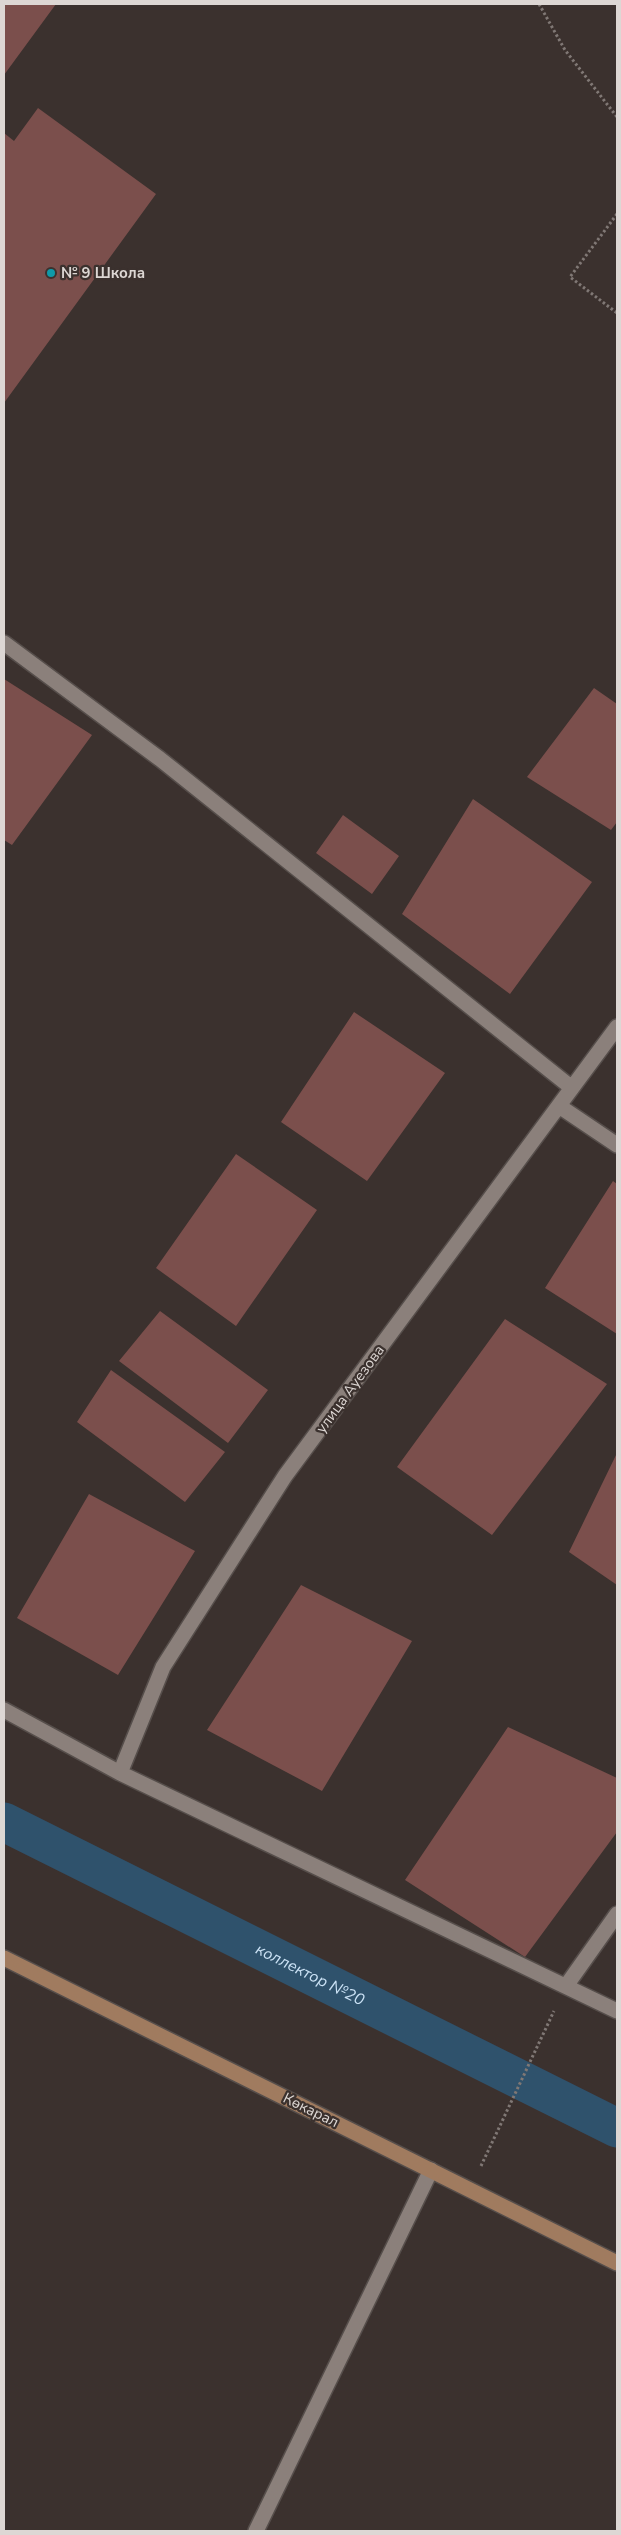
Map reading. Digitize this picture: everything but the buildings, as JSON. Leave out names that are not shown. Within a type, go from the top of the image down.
[{"type":"main road","name":"Көкарал","points":[[4,1958],[617,2263]]},
{"type":"street","points":[[4,643],[160,759],[572,1088]]},
{"type":"street","name":"улица Ауезова","points":[[120,1773],[163,1667],[285,1476],[617,1027]]},
{"type":"street","points":[[559,1106],[617,1145]]},
{"type":"street","points":[[4,1710],[120,1773],[617,2011]]},
{"type":"street","points":[[566,1986],[617,1914]]},
{"type":"street","points":[[256,2531],[432,2170]]},
{"type":"path","points":[[539,4],[565,50],[617,117]]},
{"type":"path","points":[[617,214],[570,277],[617,313]]},
{"type":"path","points":[[470,2189],[566,1986]]},
{"type":"waterway","name":"коллектор №20","points":[[4,1822],[617,2128]]},
{"type":"place","name":"№ 9 Школа","points":[[51,273]]}]
